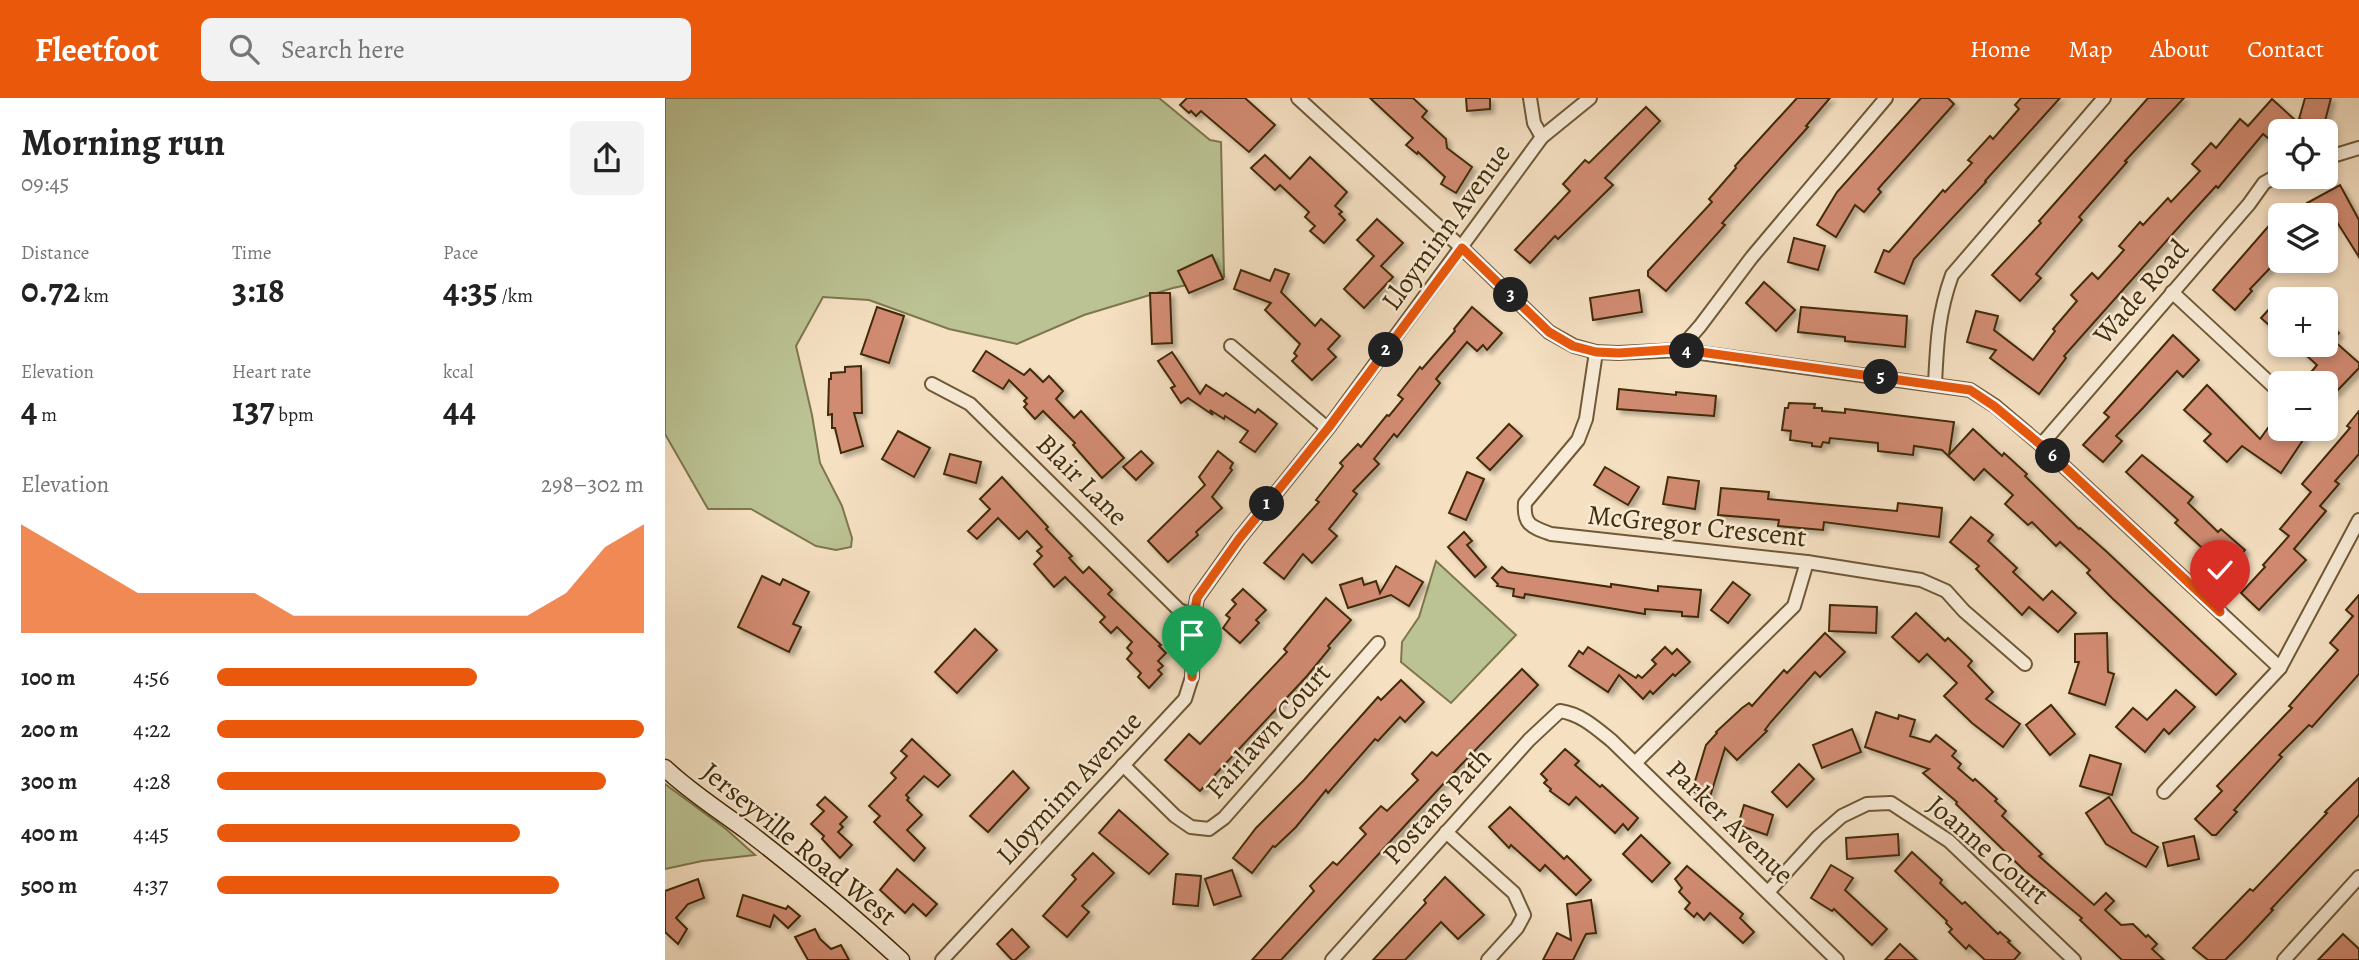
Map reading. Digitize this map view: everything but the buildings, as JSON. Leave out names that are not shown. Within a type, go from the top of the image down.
[{"type":"main road","name":"Jerseyville Road West","points":[[665,768],[679,782],[746,830],[845,908],[901,960]]},
{"type":"street","points":[[1298,98],[1462,248],[1549,332],[1573,346],[1596,352],[1679,349],[1970,390],[2041,445],[2280,668]]},
{"type":"street","points":[[1530,98],[1534,123],[1542,137]]},
{"type":"street","name":"Lloyminn Avenue","points":[[942,960],[1185,699],[1192,677],[1197,598],[1239,539],[1327,428],[1462,248],[1542,137],[1590,98]]},
{"type":"street","points":[[1679,349],[1700,326],[1752,257],[1886,98]]},
{"type":"street","points":[[1935,384],[1938,322],[1952,275],[2104,98]]},
{"type":"street","points":[[2338,154],[2359,148]]},
{"type":"street","name":"Wade Road","points":[[2041,445],[2268,181]]},
{"type":"street","points":[[2172,292],[2268,381]]},
{"type":"street","points":[[1231,346],[1327,428]]},
{"type":"street","name":"McGregor Crescent","points":[[1596,352],[1586,419],[1578,440],[1525,503],[1524,514],[1532,527],[1551,534],[1807,562],[1921,580],[1946,591],[1964,611],[2025,664]]},
{"type":"street","name":"Blair Lane","points":[[932,384],[970,404],[1179,610],[1194,616]]},
{"type":"street","points":[[2164,792],[2280,668],[2359,520]]},
{"type":"street","points":[[1635,763],[1794,606],[1807,562]]},
{"type":"street","name":"Fairlawn Court","points":[[1123,765],[1175,816],[1191,827],[1209,829],[1224,818],[1378,643]]},
{"type":"street","name":"Postans Path","points":[[1332,960],[1529,740],[1560,711],[1572,713],[1588,722]]},
{"type":"street","name":"Parker Avenue","points":[[1588,722],[1635,763],[1837,960]]},
{"type":"street","name":"Joanne Court","points":[[1768,892],[1818,837],[1842,816],[1867,804],[1891,803],[1948,841],[2074,960]]},
{"type":"street","points":[[1446,832],[1514,893],[1524,915],[1517,928],[1487,960]]},
{"type":"street","points":[[2284,960],[2359,877]]},
{"type":"green space","points":[[665,98],[1159,98],[1210,140],[1221,142],[1224,277],[1173,288],[1084,315],[1017,344],[949,329],[869,300],[823,297],[796,346],[820,463],[842,506],[852,538],[851,547],[836,550],[816,546],[751,509],[708,509],[665,434]]},
{"type":"green space","points":[[1436,561],[1516,635],[1451,703],[1401,662],[1402,642],[1419,617]]},
{"type":"green space","points":[[665,784],[726,829],[755,855],[702,861],[665,869]]},
{"type":"route","points":[[1192,677],[1197,598],[1239,539],[1329,427],[1462,248],[1549,332],[1573,346],[1596,352],[1619,353],[1679,349],[1970,390],[2041,445],[2220,612]]}]
